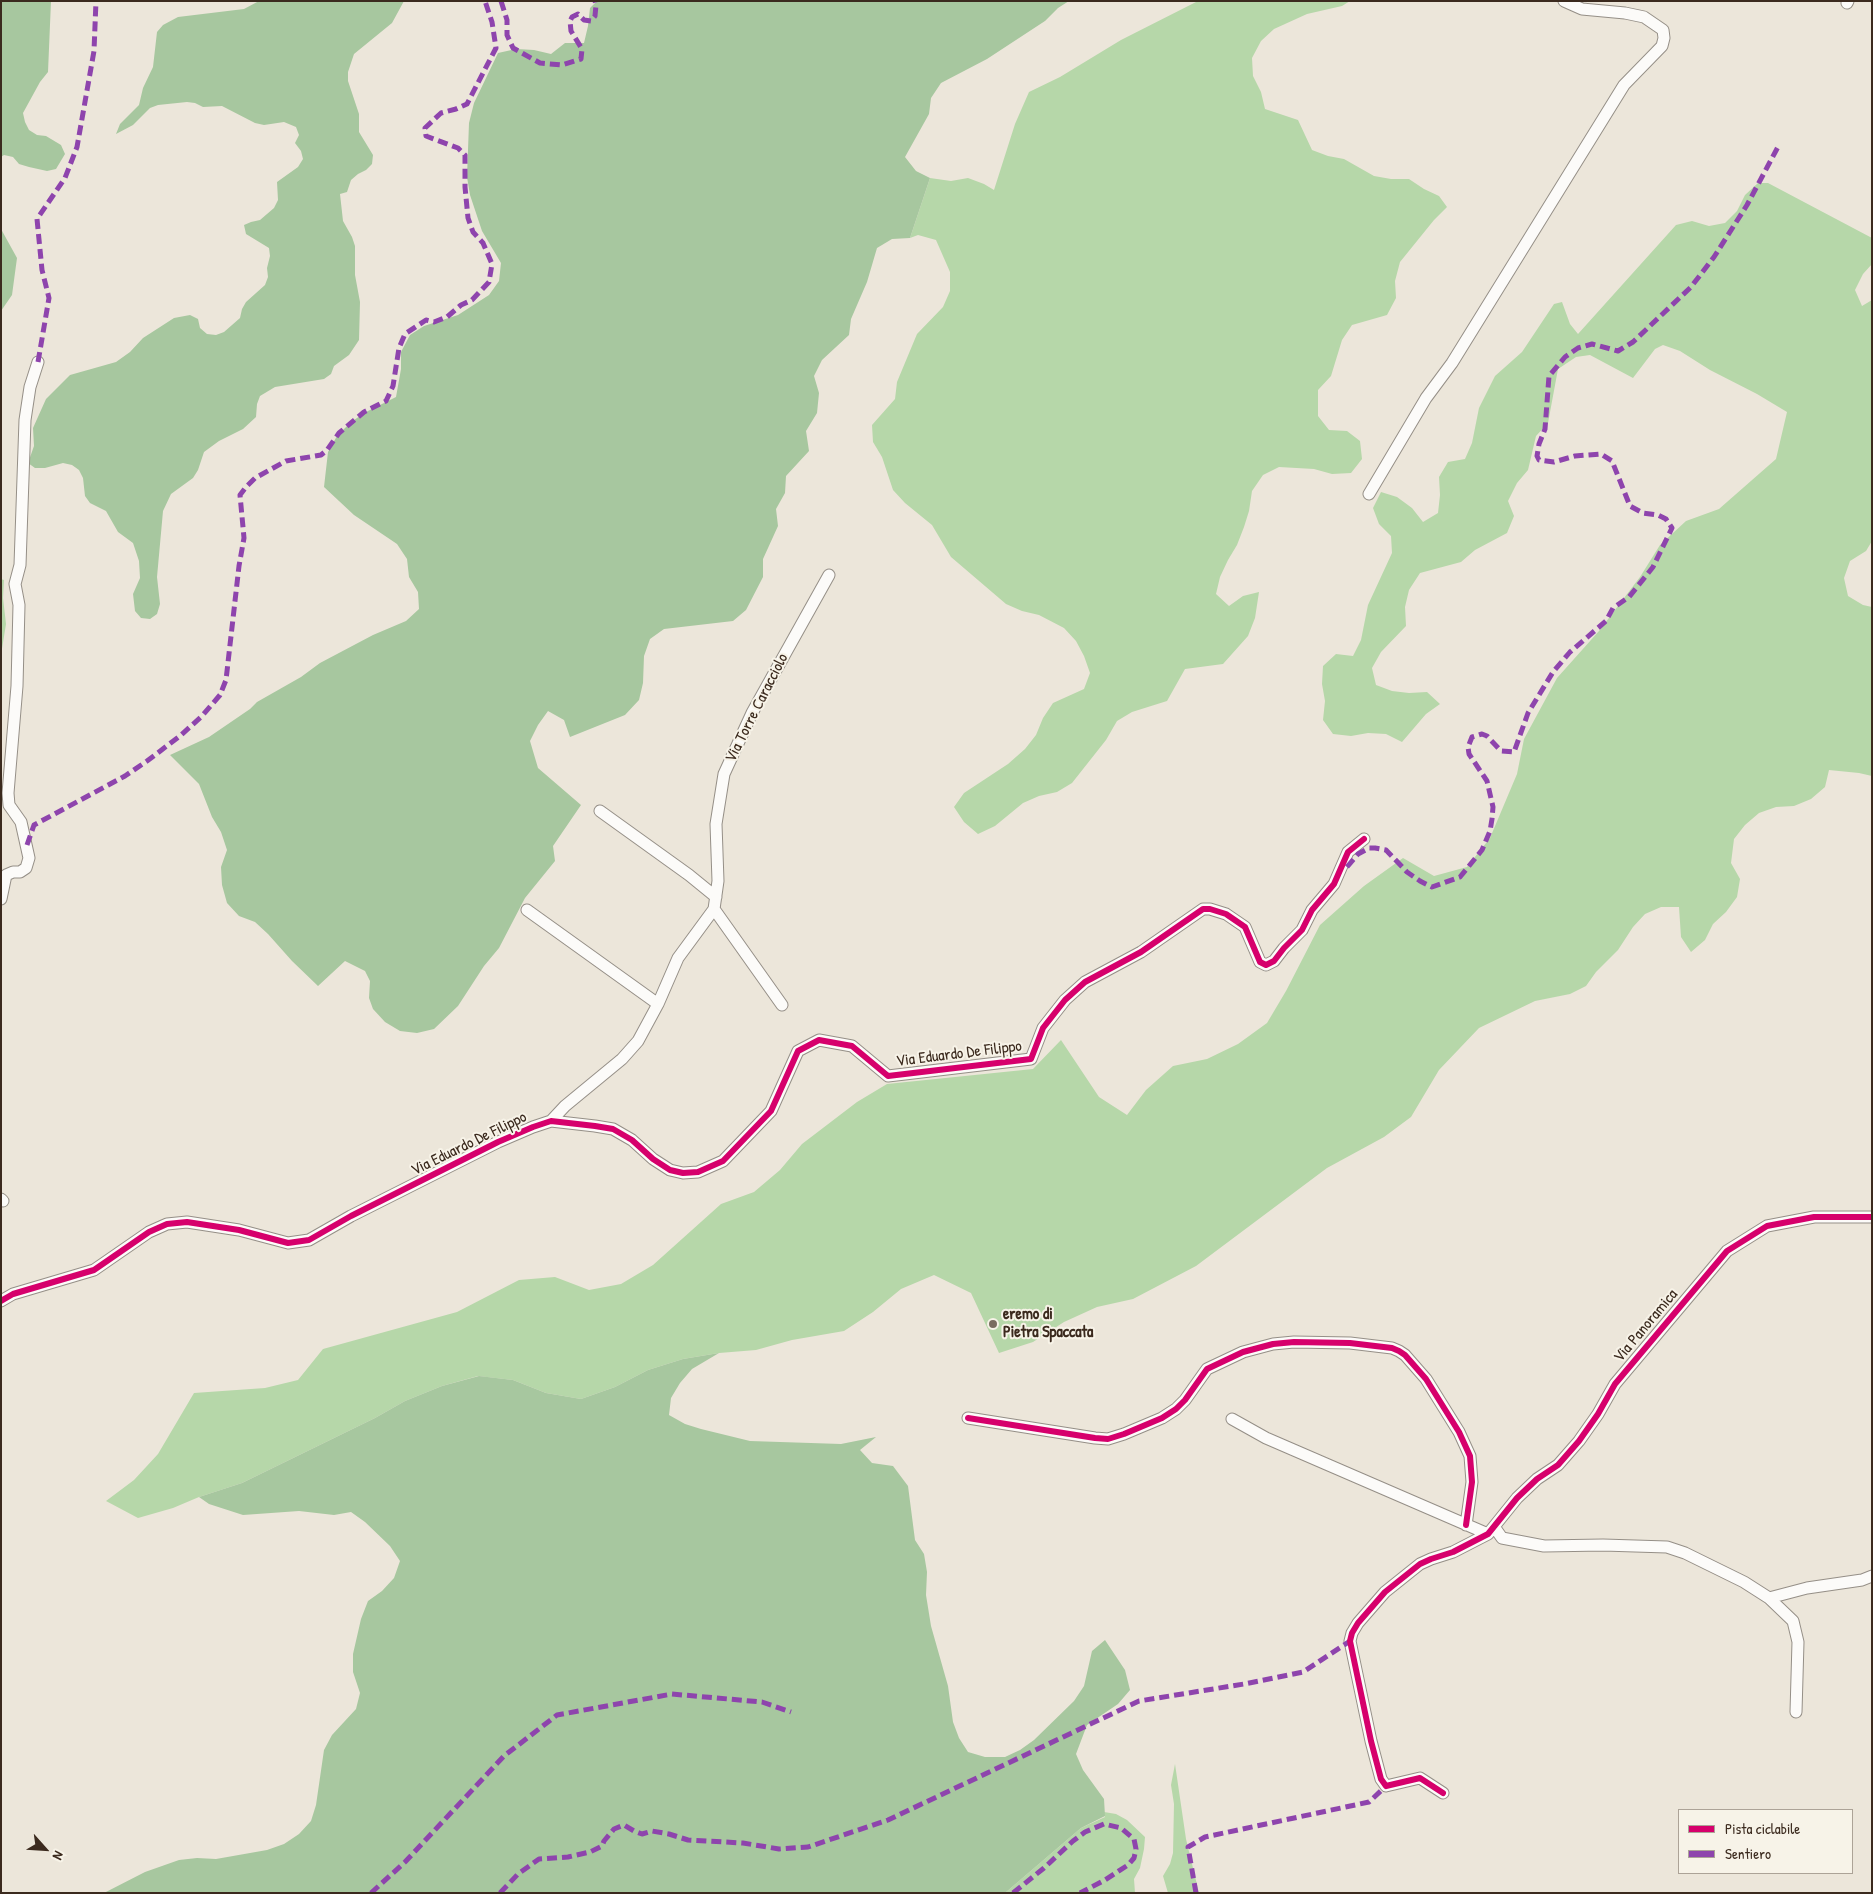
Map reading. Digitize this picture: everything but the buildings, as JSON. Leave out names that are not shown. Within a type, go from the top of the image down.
[{"type":"street","points":[[1369,494],[1426,398],[1452,363],[1624,85],[1662,46],[1663,30],[1644,17],[1582,9],[1564,1]]},
{"type":"street","points":[[1,899],[6,875],[20,872],[26,868],[29,858],[21,822],[9,805],[8,793],[17,686],[18,605],[16,584],[20,565],[25,420],[30,387],[38,362]]},
{"type":"street","name":"Via Torre Caracciolo","points":[[715,903],[718,881],[716,824],[724,774],[752,713],[829,574]]},
{"type":"street","points":[[600,811],[689,875],[715,903],[782,1005]]},
{"type":"street","name":"Via Eduardo De Filippo","points":[[1,1301],[13,1294],[94,1270],[149,1232],[167,1224],[187,1222],[230,1229],[288,1243],[309,1240],[351,1216],[498,1142],[551,1121],[613,1129],[632,1140],[653,1159],[670,1170],[683,1173],[698,1172],[723,1161],[771,1110],[798,1050],[819,1040],[852,1046],[888,1076],[1031,1059],[1043,1028],[1064,1000],[1085,982],[1141,952],[1202,909],[1210,909],[1226,914],[1245,928],[1260,962],[1266,965],[1274,961],[1302,930],[1312,910],[1334,884],[1348,852],[1364,839]]},
{"type":"street","points":[[551,1121],[565,1106],[622,1059],[638,1041],[658,1004],[678,958],[715,903]]},
{"type":"street","points":[[527,910],[658,1004]]},
{"type":"street","name":"Via Panoramica","points":[[1491,1531],[1517,1498],[1537,1479],[1558,1465],[1579,1442],[1615,1384],[1727,1251],[1767,1226],[1814,1217],[1872,1217]]},
{"type":"street","points":[[968,1418],[1108,1439],[1139,1428],[1176,1409],[1185,1400],[1207,1369],[1243,1352],[1272,1344],[1294,1342],[1342,1343],[1392,1348],[1400,1351],[1426,1379],[1459,1432],[1470,1456],[1472,1482],[1466,1525]]},
{"type":"street","points":[[1232,1419],[1266,1438],[1466,1525],[1491,1531],[1502,1538],[1544,1546],[1603,1544],[1667,1547],[1685,1552],[1714,1566],[1769,1598],[1792,1621],[1798,1642],[1796,1712]]},
{"type":"street","points":[[1443,1793],[1420,1778],[1386,1786],[1381,1779],[1350,1640],[1352,1632],[1358,1623],[1385,1592],[1420,1564],[1453,1552],[1491,1531]]},
{"type":"street","points":[[1769,1598],[1807,1588],[1862,1580],[1872,1576]]},
{"type":"green space","points":[[1,1],[51,1],[48,72],[40,82],[23,113],[29,130],[37,135],[46,136],[61,145],[65,154],[56,169],[47,171],[19,164],[13,157],[4,155],[1,157]]},
{"type":"green space","points":[[259,1],[404,1],[392,23],[354,54],[348,72],[348,81],[359,114],[359,132],[373,155],[372,164],[351,180],[347,192],[340,194],[343,221],[355,246],[355,275],[360,302],[359,340],[349,355],[334,366],[331,374],[324,379],[275,387],[260,396],[256,417],[243,429],[219,441],[204,452],[193,478],[171,494],[163,511],[157,577],[160,604],[157,614],[150,619],[141,618],[135,611],[133,594],[140,578],[139,561],[133,543],[118,532],[106,511],[90,503],[85,496],[83,478],[79,470],[72,465],[63,463],[45,468],[35,468],[28,463],[34,446],[33,428],[46,399],[70,375],[116,362],[130,352],[143,338],[174,318],[190,315],[198,319],[200,328],[207,334],[216,335],[224,332],[240,318],[246,302],[265,285],[268,277],[269,248],[246,234],[244,225],[260,220],[274,208],[278,200],[277,182],[298,167],[303,159],[301,151],[295,143],[299,135],[296,127],[284,122],[264,125],[255,123],[222,106],[203,107],[187,102],[158,105],[150,108],[133,125],[116,134],[120,124],[139,105],[143,88],[153,67],[157,32],[163,25],[178,17],[244,9]]},
{"type":"green space","points":[[597,1],[1069,1],[1058,8],[1045,21],[987,59],[941,83],[931,98],[929,114],[905,157],[916,171],[930,178],[910,238],[892,239],[877,248],[867,282],[851,319],[849,335],[822,360],[814,376],[819,393],[817,413],[806,431],[809,451],[786,476],[785,493],[776,509],[778,526],[763,559],[763,577],[746,610],[733,621],[664,629],[650,639],[644,656],[643,683],[639,700],[625,715],[570,737],[564,720],[548,711],[530,741],[538,768],[581,805],[553,846],[555,861],[525,898],[499,948],[484,966],[458,1006],[434,1029],[417,1033],[400,1031],[385,1022],[373,1009],[369,998],[370,981],[365,971],[345,961],[318,986],[255,922],[239,916],[227,903],[222,885],[221,867],[227,850],[221,832],[212,817],[199,784],[170,755],[209,737],[250,709],[257,702],[301,677],[320,663],[373,635],[406,621],[419,609],[418,592],[409,577],[407,559],[397,544],[354,515],[324,487],[328,452],[337,436],[350,423],[364,413],[396,397],[401,369],[401,352],[410,335],[424,326],[458,315],[489,295],[499,281],[501,263],[482,231],[470,195],[467,177],[469,123],[474,103],[498,53],[516,49],[534,50],[551,54],[565,43],[584,43],[590,8]]},
{"type":"green space","points":[[1198,1],[1350,1],[1342,6],[1307,14],[1274,29],[1261,41],[1252,58],[1253,76],[1261,92],[1265,109],[1298,120],[1312,150],[1344,159],[1374,176],[1391,179],[1409,179],[1439,196],[1447,207],[1400,262],[1395,281],[1396,298],[1387,315],[1352,325],[1342,340],[1331,376],[1318,390],[1318,416],[1329,430],[1347,431],[1360,441],[1362,459],[1351,473],[1332,474],[1314,469],[1279,467],[1263,475],[1252,491],[1244,527],[1220,577],[1216,594],[1229,606],[1243,596],[1259,592],[1255,618],[1248,636],[1223,664],[1185,669],[1167,701],[1132,712],[1117,721],[1106,740],[1072,783],[1057,792],[1039,796],[1023,803],[995,826],[978,834],[964,822],[954,807],[964,793],[1008,764],[1025,749],[1036,735],[1043,718],[1053,703],[1084,689],[1090,673],[1076,641],[1064,628],[1039,615],[1022,611],[1006,604],[951,557],[932,525],[905,503],[893,490],[882,457],[873,442],[872,425],[895,399],[897,382],[917,334],[943,307],[950,291],[950,272],[936,240],[918,235],[910,238],[930,178],[951,181],[968,178],[994,190],[1015,124],[1029,92],[1060,77],[1121,40]]},
{"type":"green space","points":[[1758,183],[1768,183],[1872,238],[1872,264],[1863,274],[1855,290],[1862,306],[1872,300],[1872,541],[1866,551],[1850,561],[1844,578],[1848,596],[1863,605],[1872,607],[1872,776],[1829,770],[1825,787],[1811,799],[1794,806],[1776,807],[1759,813],[1745,825],[1734,839],[1731,863],[1740,879],[1737,897],[1726,912],[1713,924],[1705,940],[1691,952],[1681,937],[1679,907],[1661,907],[1645,914],[1633,927],[1618,950],[1596,972],[1586,986],[1570,994],[1535,1001],[1479,1028],[1439,1070],[1411,1117],[1384,1137],[1327,1168],[1196,1266],[1133,1299],[1097,1307],[1064,1322],[1033,1342],[999,1353],[971,1293],[934,1275],[901,1289],[873,1312],[844,1331],[792,1340],[756,1350],[719,1353],[683,1359],[648,1370],[615,1387],[581,1399],[546,1393],[513,1380],[478,1376],[442,1386],[405,1401],[375,1418],[242,1483],[173,1508],[138,1518],[106,1501],[134,1480],[158,1454],[194,1393],[265,1388],[298,1380],[323,1349],[457,1312],[519,1280],[555,1277],[589,1290],[621,1284],[653,1265],[721,1204],[754,1192],[780,1170],[802,1144],[857,1102],[887,1084],[1033,1069],[1061,1040],[1099,1097],[1127,1115],[1146,1090],[1173,1066],[1207,1059],[1238,1044],[1267,1023],[1320,925],[1364,886],[1403,858],[1434,876],[1467,867],[1490,838],[1517,774],[1524,739],[1557,678],[1599,631],[1640,577],[1660,545],[1686,521],[1719,509],[1776,459],[1787,412],[1710,370],[1680,351],[1663,345],[1655,349],[1633,378],[1590,355],[1576,357],[1558,369],[1548,423],[1536,436],[1528,470],[1517,483],[1508,501],[1514,516],[1507,533],[1475,550],[1461,562],[1420,573],[1409,590],[1405,607],[1406,626],[1381,652],[1372,668],[1376,685],[1392,691],[1409,693],[1427,692],[1440,704],[1426,714],[1402,742],[1386,734],[1368,733],[1351,736],[1333,734],[1323,720],[1325,701],[1322,684],[1323,666],[1336,654],[1353,656],[1361,640],[1368,605],[1392,553],[1391,536],[1379,524],[1373,508],[1381,492],[1397,497],[1412,508],[1423,522],[1438,513],[1439,477],[1448,462],[1465,459],[1472,443],[1479,408],[1495,376],[1522,352],[1554,304],[1562,302],[1570,324],[1578,334],[1676,225],[1692,221],[1709,226],[1725,223],[1737,211],[1745,195]]},
{"type":"green space","points":[[1,229],[17,258],[12,295],[1,311]]},
{"type":"green space","points":[[1,579],[4,580],[3,598],[6,624],[1,655]]},
{"type":"green space","points":[[719,1353],[692,1369],[680,1383],[671,1398],[669,1415],[685,1424],[750,1441],[841,1444],[876,1437],[860,1450],[872,1463],[893,1466],[908,1486],[915,1540],[924,1554],[927,1572],[926,1595],[931,1626],[948,1686],[953,1722],[959,1738],[968,1752],[985,1757],[1005,1757],[1020,1750],[1034,1740],[1074,1701],[1084,1686],[1092,1651],[1105,1640],[1125,1670],[1130,1690],[1118,1704],[1087,1725],[1076,1754],[1083,1770],[1104,1799],[1105,1816],[1081,1828],[1005,1893],[104,1893],[145,1872],[179,1860],[197,1858],[216,1859],[267,1850],[284,1844],[299,1834],[311,1821],[316,1805],[324,1750],[332,1735],[356,1709],[360,1693],[353,1672],[353,1654],[361,1619],[368,1601],[382,1591],[394,1578],[400,1561],[390,1546],[365,1522],[351,1512],[334,1515],[299,1511],[243,1515],[209,1504],[199,1497],[242,1483],[375,1418],[405,1401],[442,1386],[479,1376],[513,1380],[546,1393],[581,1399],[615,1387],[648,1370],[683,1359]]},
{"type":"green space","points":[[1175,1764],[1186,1839],[1199,1893],[1168,1893],[1163,1876],[1170,1864],[1173,1853],[1174,1804],[1171,1785]]},
{"type":"green space","points":[[1104,1812],[1116,1814],[1127,1820],[1145,1837],[1140,1868],[1134,1879],[1135,1893],[1005,1893],[1081,1828],[1105,1817]]},
{"type":"marked path","points":[[38,362],[49,298],[42,270],[37,219],[65,178],[77,147],[94,51],[96,1]]},
{"type":"marked path","points":[[27,845],[34,825],[125,776],[147,761],[180,736],[202,716],[220,695],[226,680],[244,538],[240,495],[246,487],[255,478],[286,461],[321,455],[339,433],[364,412],[386,401],[393,386],[399,348],[405,334],[426,320],[434,322],[447,317],[461,305],[472,300],[489,282],[492,264],[483,243],[473,232],[468,218],[465,187],[465,155],[458,148],[426,136],[425,128],[441,113],[467,104],[496,48],[492,22],[485,1]]},
{"type":"marked path","points":[[501,1],[507,20],[507,35],[513,48],[540,63],[562,65],[581,59],[582,49],[571,31],[570,21],[572,17],[578,14],[584,20],[591,21],[595,16],[595,1]]},
{"type":"marked path","points":[[1347,867],[1358,854],[1369,848],[1375,848],[1386,850],[1407,872],[1432,887],[1460,877],[1482,850],[1490,831],[1492,819],[1493,807],[1487,781],[1469,754],[1468,747],[1472,737],[1482,734],[1487,736],[1501,751],[1514,752],[1528,713],[1553,672],[1570,652],[1606,621],[1613,608],[1629,597],[1653,567],[1672,528],[1666,519],[1658,515],[1643,513],[1630,506],[1612,461],[1601,454],[1575,456],[1554,462],[1539,460],[1537,456],[1545,429],[1549,376],[1565,357],[1578,348],[1592,344],[1618,351],[1633,342],[1691,287],[1714,257],[1747,205],[1779,145]]},
{"type":"marked path","points":[[500,1893],[518,1874],[539,1859],[568,1857],[590,1852],[602,1846],[614,1829],[624,1825],[642,1834],[652,1831],[688,1840],[743,1843],[779,1849],[808,1847],[888,1820],[1139,1701],[1244,1684],[1303,1672],[1350,1641]]},
{"type":"marked path","points":[[371,1893],[405,1862],[504,1756],[557,1715],[672,1694],[762,1702],[791,1712]]},
{"type":"marked path","points":[[1196,1893],[1188,1847],[1205,1837],[1369,1802],[1386,1786]]},
{"type":"marked path","points":[[1013,1893],[1085,1832],[1104,1824],[1121,1828],[1134,1839],[1136,1849],[1134,1858],[1128,1865],[1105,1880],[1080,1893]]},
{"type":"cycle path","points":[[1,1301],[13,1294],[94,1270],[149,1232],[167,1224],[187,1222],[239,1230],[288,1243],[309,1240],[351,1216],[498,1142],[551,1121],[613,1129],[632,1140],[653,1159],[670,1170],[683,1173],[698,1172],[723,1161],[771,1111],[798,1051],[819,1040],[852,1046],[888,1076],[1031,1059],[1043,1028],[1065,1000],[1085,982],[1141,952],[1203,909],[1226,914],[1245,927],[1260,962],[1266,965],[1274,961],[1302,930],[1312,910],[1334,884],[1348,852],[1364,839]]},
{"type":"cycle path","points":[[1443,1793],[1420,1778],[1386,1786],[1381,1779],[1350,1641],[1358,1623],[1385,1592],[1420,1564],[1453,1552],[1488,1534],[1517,1498],[1537,1479],[1558,1465],[1579,1441],[1598,1414],[1615,1384],[1727,1251],[1767,1226],[1814,1217],[1872,1217]]},
{"type":"cycle path","points":[[968,1418],[1108,1439],[1162,1418],[1176,1409],[1185,1400],[1207,1369],[1243,1352],[1273,1344],[1294,1342],[1350,1343],[1392,1348],[1405,1355],[1426,1379],[1459,1432],[1470,1456],[1472,1482],[1466,1525]]},
{"type":"place","name":"eremo di Pietra Spaccata","points":[[993,1324]]}]
